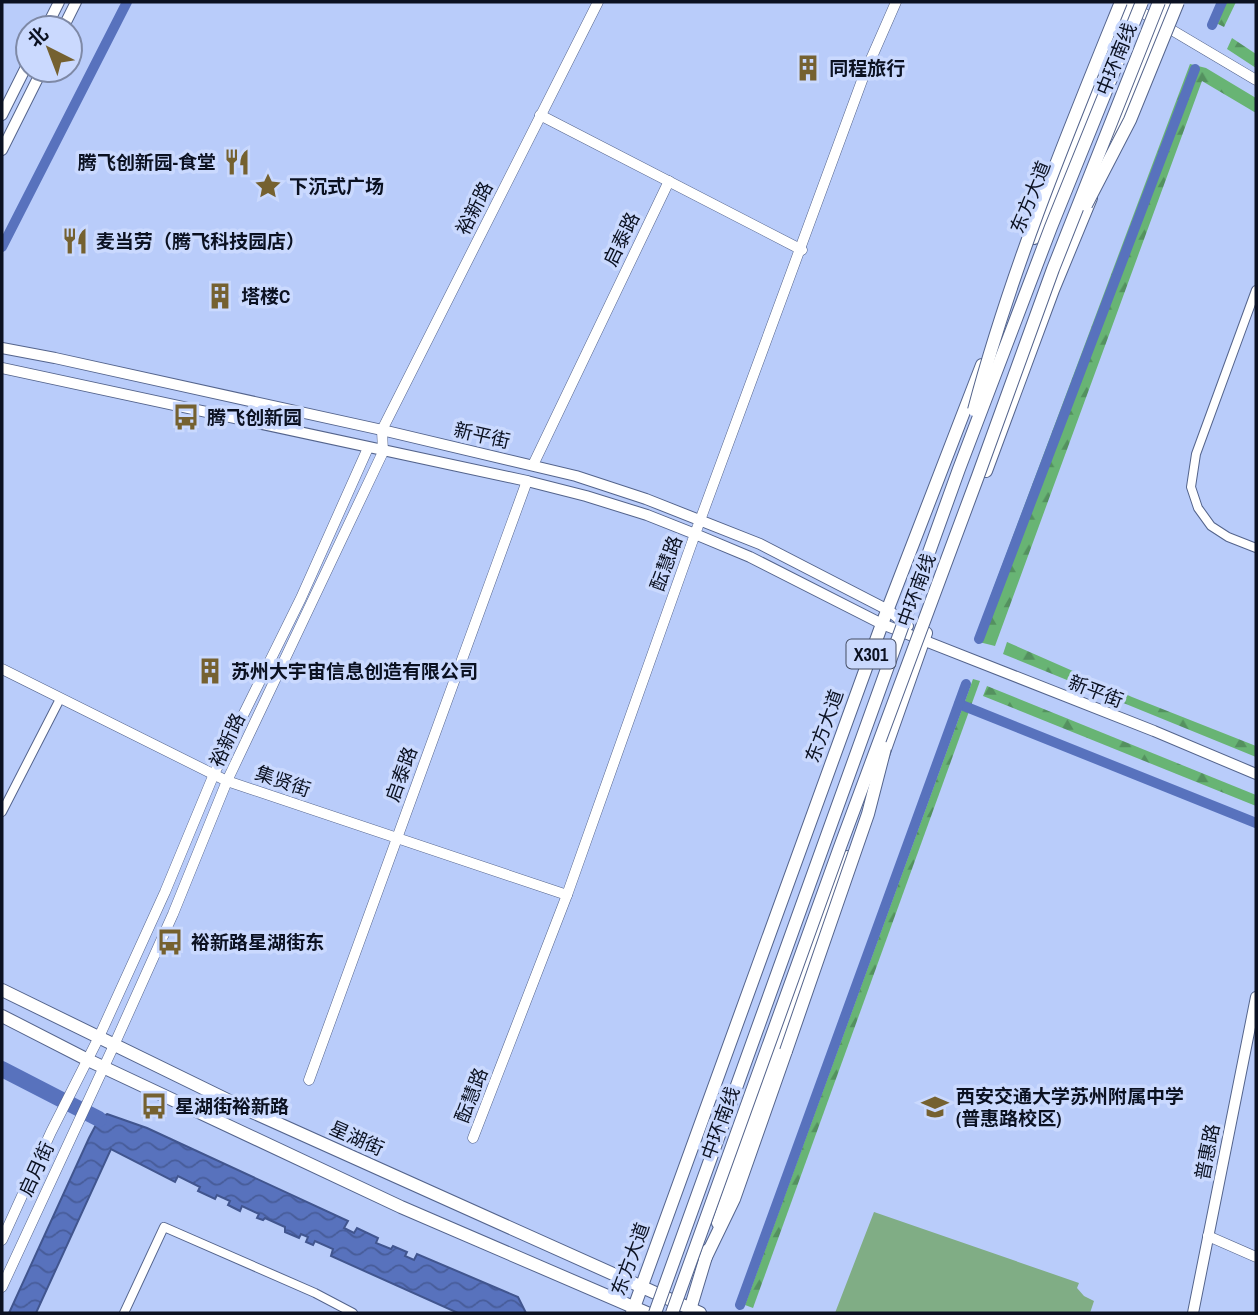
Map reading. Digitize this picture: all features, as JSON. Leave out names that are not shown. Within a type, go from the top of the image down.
[{"type":"main road","name":"中环南线","points":[[655,1313],[959,469],[1051,227],[1142,2]]},
{"type":"main road","name":"中环南线","points":[[672,1313],[840,846],[1053,269],[1160,2]]},
{"type":"main road","name":"X301","points":[[693,1312],[705,1259],[924,639],[1054,290],[1171,2]]},
{"type":"main road","points":[[1053,269],[1130,120],[1178,2]]},
{"type":"main road","points":[[959,469],[992,343],[1070,127],[1126,3]]},
{"type":"main road","name":"东方大道","points":[[633,1310],[882,624],[952,439],[1126,3]]},
{"type":"main road","points":[[2,115],[18,84]]},
{"type":"main road","points":[[2,150],[35,84]]},
{"type":"main road","name":"新平街","points":[[2,348],[382,430],[576,476],[760,544],[888,610],[924,639]]},
{"type":"main road","name":"新平街","points":[[2,368],[527,481],[647,515],[750,557],[882,624],[1256,774]]},
{"type":"main road","name":"裕新路","points":[[368,448],[382,430]]},
{"type":"main road","points":[[705,1259],[734,1199],[869,814],[899,691]]},
{"type":"main road","name":"星湖街","points":[[2,990],[250,1111],[641,1286],[693,1312]]},
{"type":"main road","name":"普惠路","points":[[1193,1313],[1256,997]]},
{"type":"main road","points":[[2,1016],[88,1060],[401,1207],[633,1310],[647,1313]]},
{"type":"street","name":"裕新路","points":[[104,1067],[173,914],[227,781],[383,452],[382,430],[598,2]]},
{"type":"street","name":"酝慧路","points":[[474,1138],[566,895],[864,75],[896,2]]},
{"type":"street","points":[[1126,3],[1256,80]]},
{"type":"street","points":[[540,115],[802,250]]},
{"type":"street","name":"启泰路","points":[[533,465],[669,181]]},
{"type":"street","points":[[1256,290],[1196,454],[1191,487],[1198,508],[1211,526],[1228,537],[1256,548]]},
{"type":"street","name":"裕新路","points":[[88,1060],[165,892],[214,774],[301,598],[368,448]]},
{"type":"street","name":"启泰路","points":[[309,1080],[527,481]]},
{"type":"street","name":"集贤街","points":[[2,669],[227,781],[566,895]]},
{"type":"street","points":[[2,812],[60,699]]},
{"type":"street","name":"启月街","points":[[2,1240],[51,1132],[88,1060]]},
{"type":"street","name":"启月街","points":[[2,1287],[104,1067]]},
{"type":"street","points":[[124,1313],[164,1227],[315,1293],[353,1313]]},
{"type":"street","points":[[1208,1236],[1256,1257]]},
{"type":"green space","points":[[1221,2],[1236,2],[1224,27],[1212,21]]},
{"type":"green space","points":[[1232,38],[1256,54],[1256,68],[1227,49]]},
{"type":"green space","points":[[1190,64],[1206,68],[1256,98],[1256,113],[1202,81],[995,646],[979,642],[989,600]]},
{"type":"green space","points":[[1007,642],[1132,697],[1256,746],[1256,757],[1003,654]]},
{"type":"green space","points":[[973,679],[980,681],[753,1308],[745,1305]]},
{"type":"green space","points":[[987,686],[1256,795],[1256,806],[983,696]]},
{"type":"green space","points":[[874,1212],[1079,1283],[1077,1288],[1084,1296],[1094,1301],[1090,1313],[835,1313]]},
{"type":"water","points":[[107,1114],[147,1128],[348,1221],[344,1228],[354,1233],[357,1228],[378,1238],[376,1243],[407,1252],[405,1256],[414,1260],[417,1254],[518,1297],[526,1313],[458,1313],[331,1256],[333,1249],[315,1241],[313,1245],[306,1242],[308,1237],[301,1234],[299,1238],[285,1232],[285,1227],[265,1218],[257,1218],[259,1214],[242,1206],[240,1211],[228,1205],[230,1201],[217,1195],[215,1199],[198,1191],[200,1187],[178,1176],[175,1182],[111,1149],[36,1313],[9,1313],[89,1138],[99,1119]]},
{"type":"waterway","points":[[2,247],[127,2]]},
{"type":"waterway","points":[[1212,25],[1222,2]]},
{"type":"waterway","points":[[979,639],[1195,69]]},
{"type":"waterway","points":[[740,1305],[966,684]]},
{"type":"waterway","points":[[959,704],[1256,823]]},
{"type":"waterway","points":[[2,1069],[99,1119]]},
{"type":"place","name":"同程旅行","points":[[808,68]]},
{"type":"place","name":"腾飞创新园-食堂","points":[[237,162]]},
{"type":"place","name":"下沉式广场","points":[[268,186]]},
{"type":"place","name":"麦当劳（腾飞科技园店）","points":[[75,241]]},
{"type":"place","name":"塔楼C","points":[[220,296]]},
{"type":"place","name":"腾飞创新园","points":[[186,417]]},
{"type":"place","name":"苏州大宇宙信息创造有限公司","points":[[210,671]]},
{"type":"place","name":"裕新路星湖街东","points":[[170,942]]},
{"type":"place","name":"星湖街裕新路","points":[[154,1106]]},
{"type":"place","name":"西安交通大学苏州附属中学 (普惠路校区)","points":[[935,1107]]}]
